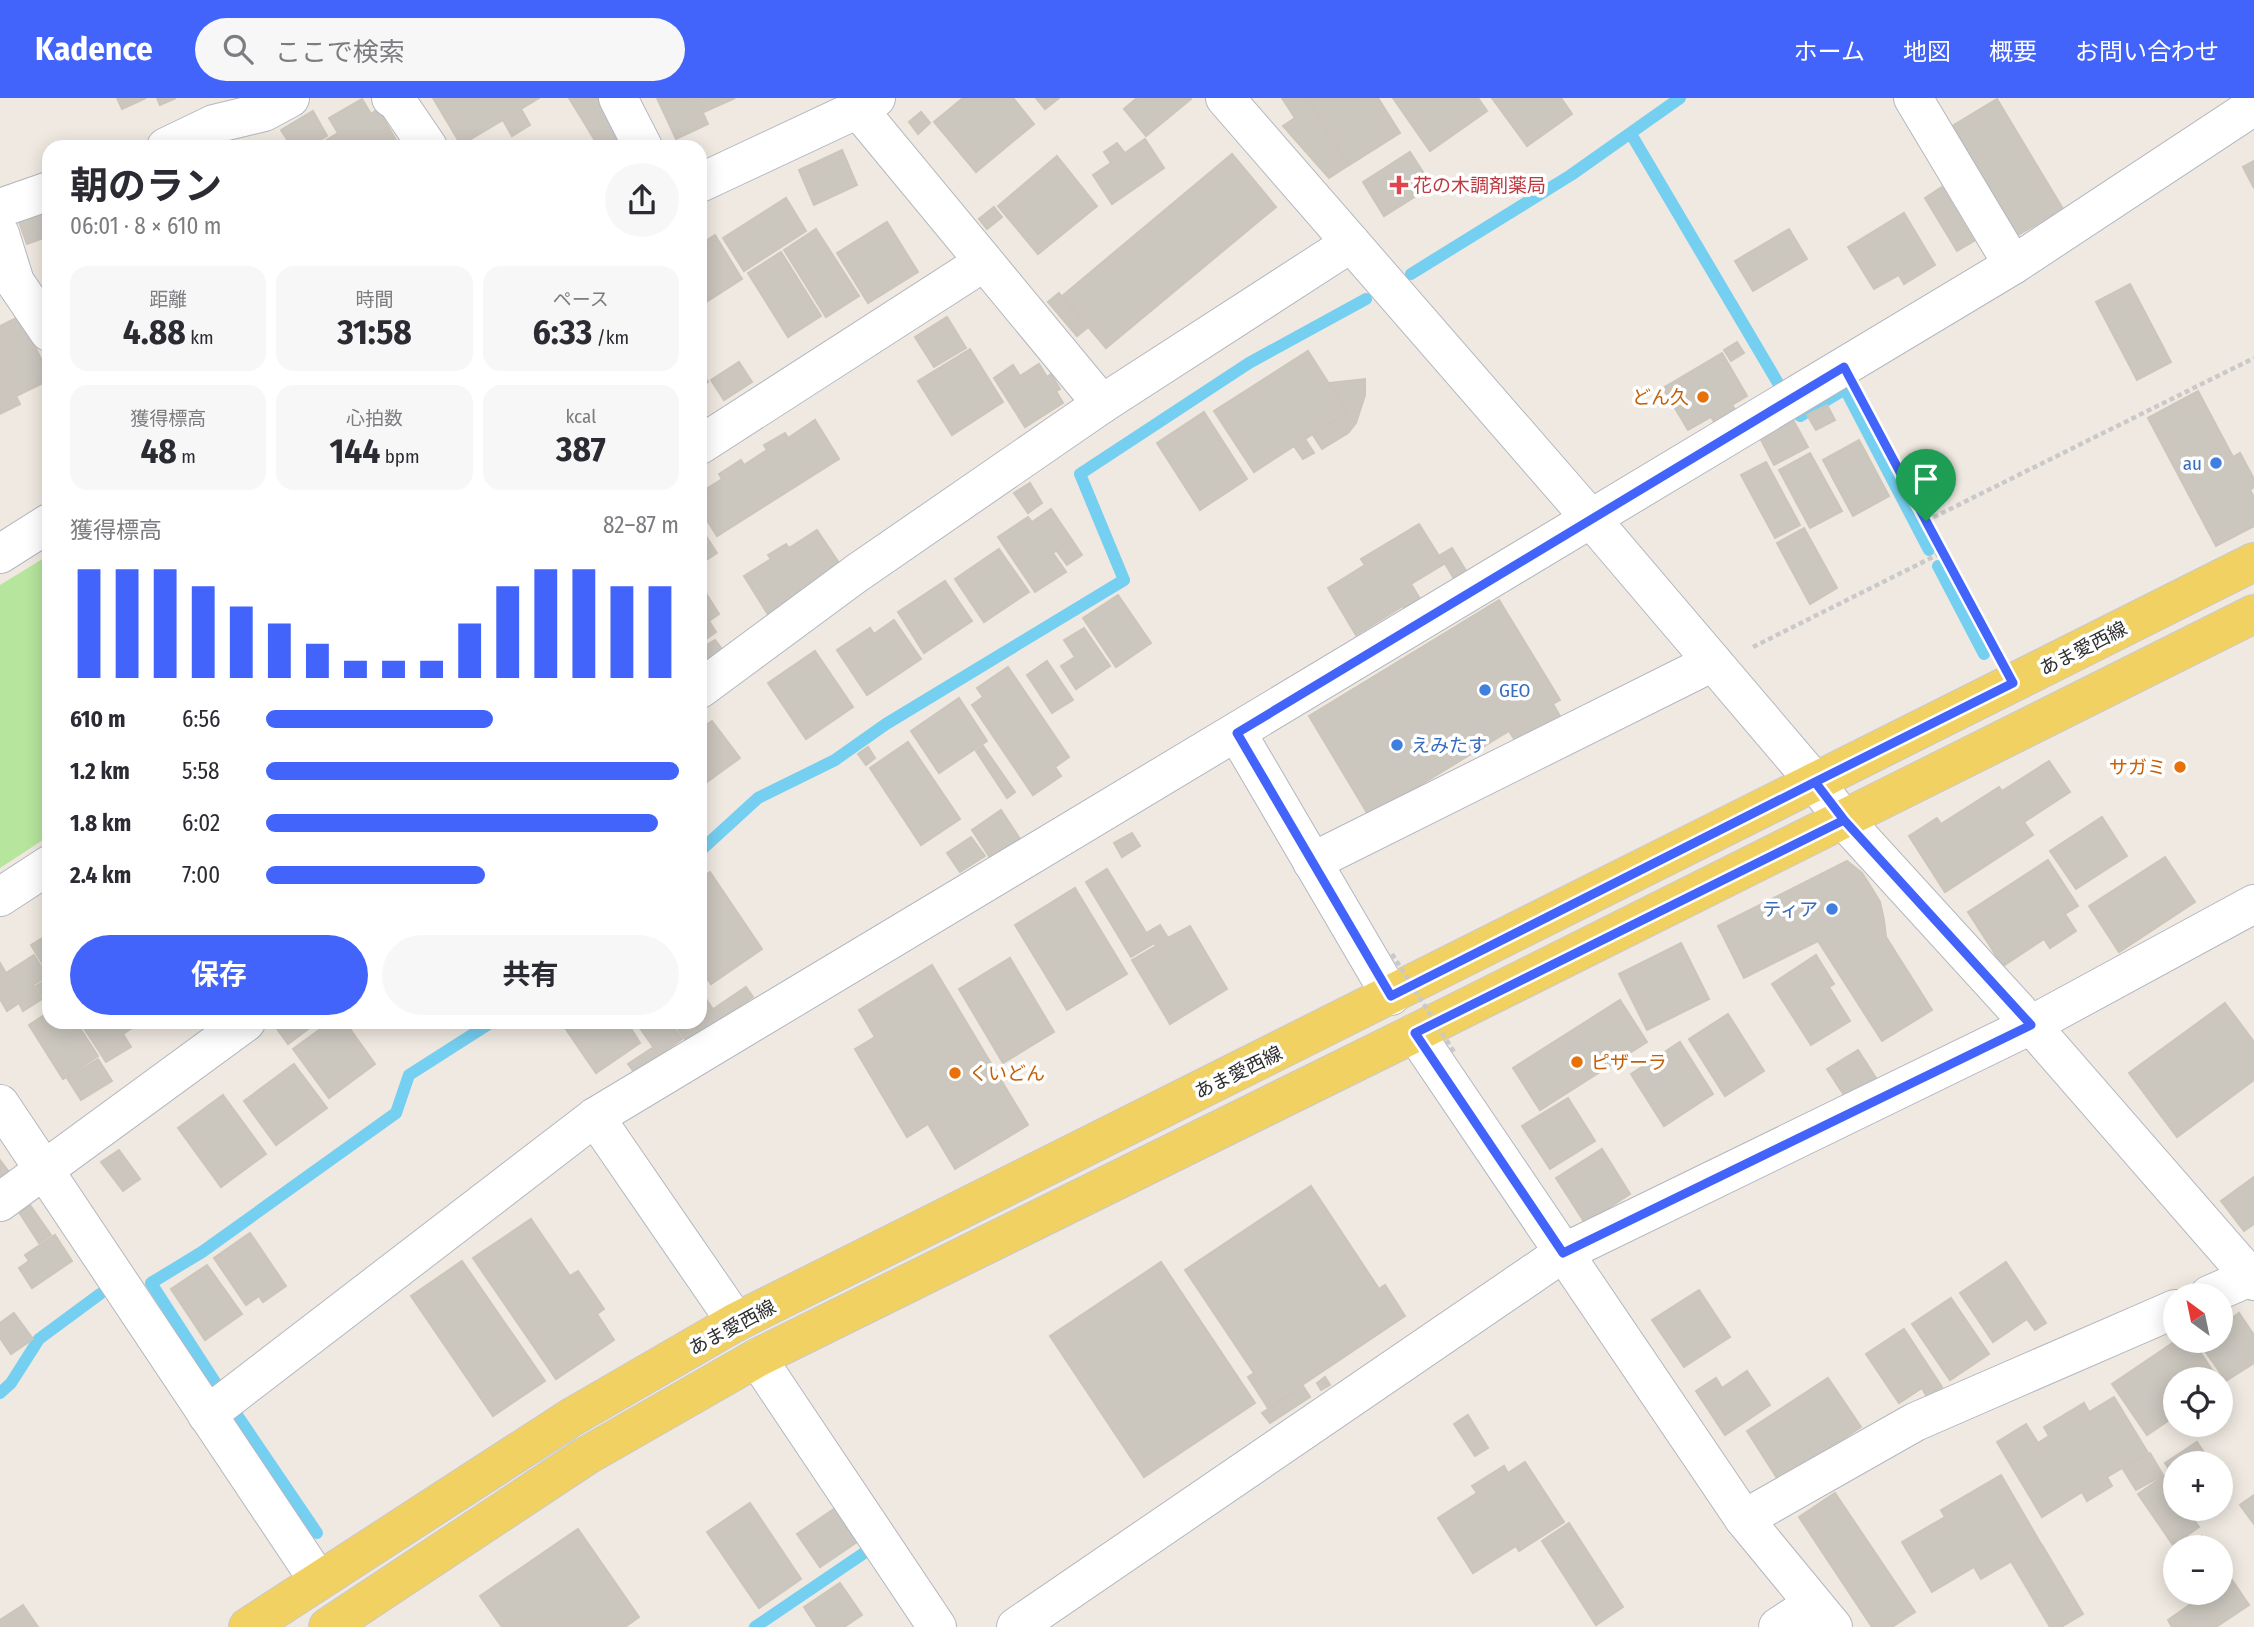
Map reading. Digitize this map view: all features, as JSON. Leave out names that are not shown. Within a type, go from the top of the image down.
[{"type":"main road","name":"あま愛西線","points":[[248,1627],[572,1417],[736,1322],[2254,562]]},
{"type":"main road","name":"あま愛西線","points":[[341,1624],[586,1456],[757,1358],[2254,614]]},
{"type":"street","points":[[181,140],[214,124],[264,112],[290,98]]},
{"type":"street","points":[[391,98],[396,100],[423,140]]},
{"type":"street","points":[[618,98],[639,140]]},
{"type":"street","points":[[1225,98],[1592,520],[1815,782],[1844,820],[2249,1269],[2227,1283]]},
{"type":"street","points":[[1913,98],[2013,265]]},
{"type":"street","points":[[707,180],[867,104],[984,261],[1102,404]]},
{"type":"street","points":[[207,1415],[595,1117],[2013,265],[2254,106]]},
{"type":"street","points":[[0,208],[42,193]]},
{"type":"street","points":[[0,234],[15,282],[42,322]]},
{"type":"street","points":[[707,684],[857,573],[1102,404],[1351,243]]},
{"type":"street","points":[[707,440],[984,261]]},
{"type":"street","points":[[0,554],[42,527]]},
{"type":"street","points":[[1312,862],[1714,664]]},
{"type":"street","points":[[1237,733],[1391,996]]},
{"type":"street","points":[[0,897],[42,870]]},
{"type":"street","points":[[1016,1627],[1563,1253],[2031,1025],[2254,904]]},
{"type":"street","points":[[0,1202],[236,1029]]},
{"type":"street","points":[[1415,1033],[1744,1519],[1823,1616],[1778,1627]]},
{"type":"street","points":[[0,1104],[318,1580]]},
{"type":"street","points":[[595,1117],[736,1322]]},
{"type":"street","points":[[1744,1519],[1915,1422],[2163,1315]]},
{"type":"street","points":[[757,1358],[937,1627]]},
{"type":"path","points":[[1926,521],[2254,358]]},
{"type":"path","points":[[1844,367],[2013,683]]},
{"type":"path","points":[[1714,664],[1943,552]]},
{"type":"path","points":[[1392,954],[1454,1052]]},
{"type":"green space","points":[[42,559],[42,841],[0,868],[0,585]]},
{"type":"building","points":[[117,98],[146,98],[122,109]]},
{"type":"building","points":[[157,98],[176,98],[160,105]]},
{"type":"building","points":[[433,98],[539,98],[521,109],[530,125],[512,136],[503,120],[469,140],[458,140]]},
{"type":"building","points":[[569,98],[597,98],[622,140],[595,140]]},
{"type":"building","points":[[657,98],[696,98],[708,124],[676,139]]},
{"type":"building","points":[[698,98],[735,98],[704,112]]},
{"type":"building","points":[[963,98],[1013,98],[1034,124],[976,172],[934,122]]},
{"type":"building","points":[[1036,98],[1059,98],[1045,109]]},
{"type":"building","points":[[1137,98],[1191,99],[1146,136],[1124,109]]},
{"type":"building","points":[[1282,98],[1306,98],[1349,165],[1329,178],[1283,126],[1295,118]]},
{"type":"building","points":[[1307,98],[1378,98],[1400,133],[1349,165]]},
{"type":"building","points":[[1393,98],[1478,98],[1487,111],[1430,151]]},
{"type":"building","points":[[1492,98],[1561,98],[1572,114],[1527,146]]},
{"type":"building","points":[[362,99],[371,114],[378,109],[396,140],[326,140],[338,133],[329,118]]},
{"type":"building","points":[[1997,99],[2063,209],[2018,235],[1952,126]]},
{"type":"building","points":[[313,111],[327,136],[320,140],[287,140],[281,130]]},
{"type":"building","points":[[921,112],[930,123],[918,134],[909,122]]},
{"type":"building","points":[[1145,139],[1164,168],[1112,204],[1093,175],[1111,163],[1104,152],[1117,143],[1125,153]]},
{"type":"building","points":[[842,150],[857,185],[814,205],[799,170]]},
{"type":"building","points":[[1410,152],[1432,186],[1384,216],[1363,182]]},
{"type":"building","points":[[1232,154],[1276,207],[1106,348],[1062,296]]},
{"type":"building","points":[[1057,156],[1097,206],[1038,254],[998,206]]},
{"type":"building","points":[[2254,161],[2254,188],[2243,167]]},
{"type":"building","points":[[1942,187],[1974,241],[1957,251],[1925,198]]},
{"type":"building","points":[[786,198],[806,231],[744,271],[723,238]]},
{"type":"building","points":[[994,207],[1002,217],[987,229],[979,219]]},
{"type":"building","points":[[42,210],[42,239],[27,244],[18,219]]},
{"type":"building","points":[[1904,213],[1935,265],[1904,284],[1899,275],[1874,289],[1848,247]]},
{"type":"building","points":[[887,222],[918,272],[868,303],[837,253]]},
{"type":"building","points":[[816,229],[859,296],[826,317],[784,250]]},
{"type":"building","points":[[1789,229],[1807,259],[1753,291],[1735,261]]},
{"type":"building","points":[[715,235],[742,279],[707,302],[707,240]]},
{"type":"building","points":[[781,252],[821,316],[788,337],[748,273]]},
{"type":"building","points":[[2130,284],[2171,362],[2137,380],[2096,302]]},
{"type":"building","points":[[1059,293],[1087,328],[1077,336],[1048,302]]},
{"type":"building","points":[[20,316],[42,361],[42,383],[16,396],[20,404],[0,414],[0,326]]},
{"type":"building","points":[[947,317],[966,348],[934,367],[915,337]]},
{"type":"building","points":[[1737,342],[1744,353],[1731,361],[1724,350]]},
{"type":"building","points":[[970,349],[1003,402],[952,435],[918,381]]},
{"type":"building","points":[[1308,351],[1347,412],[1254,472],[1214,411]]},
{"type":"building","points":[[1722,353],[1747,396],[1732,405],[1736,411],[1715,423],[1711,417],[1688,430],[1663,388]]},
{"type":"building","points":[[739,362],[752,382],[724,400],[711,380]]},
{"type":"building","points":[[1039,364],[1047,377],[1051,374],[1060,389],[1056,391],[1063,403],[1025,427],[994,378],[1013,365],[1020,376]]},
{"type":"building","points":[[1365,379],[1365,395],[1356,423],[1348,433],[1322,449],[1313,435],[1348,412],[1329,383]]},
{"type":"building","points":[[2198,391],[2233,457],[2240,453],[2254,479],[2254,487],[2250,490],[2254,497],[2254,526],[2216,546],[2148,418]]},
{"type":"building","points":[[1827,405],[1835,420],[1816,430],[1807,415]]},
{"type":"building","points":[[1204,412],[1247,479],[1200,510],[1157,443]]},
{"type":"building","points":[[1792,418],[1808,447],[1774,465],[1759,436]]},
{"type":"building","points":[[815,420],[839,459],[717,536],[707,520],[707,489],[722,479],[719,474],[741,460],[744,465],[767,450],[764,445],[785,433],[788,438]]},
{"type":"building","points":[[1305,439],[1314,453],[1303,459],[1294,446]]},
{"type":"building","points":[[1859,440],[1889,496],[1853,516],[1823,460]]},
{"type":"building","points":[[1810,453],[1842,511],[1810,528],[1779,470]]},
{"type":"building","points":[[1766,462],[1800,525],[1775,538],[1741,475]]},
{"type":"building","points":[[1030,483],[1042,503],[1028,513],[1014,493]]},
{"type":"building","points":[[1051,509],[1072,540],[1053,553],[1066,572],[1035,592],[998,537],[1028,517],[1032,522]]},
{"type":"building","points":[[1419,524],[1444,564],[1411,584],[1423,604],[1407,613],[1403,606],[1356,635],[1328,588],[1365,565],[1361,559]]},
{"type":"building","points":[[1804,528],[1837,588],[1810,604],[1777,543]]},
{"type":"building","points":[[817,530],[843,569],[769,616],[744,576],[771,559],[768,555],[786,544],[789,548]]},
{"type":"building","points":[[707,538],[717,553],[707,559]]},
{"type":"building","points":[[1072,540],[1082,555],[1067,565],[1056,550]]},
{"type":"building","points":[[1452,548],[1468,574],[1456,582],[1440,555]]},
{"type":"building","points":[[999,549],[1029,592],[984,622],[955,579]]},
{"type":"building","points":[[945,581],[972,621],[924,653],[898,612]]},
{"type":"building","points":[[707,595],[719,614],[709,621],[716,632],[707,638]]},
{"type":"building","points":[[1118,595],[1151,643],[1116,667],[1083,618]]},
{"type":"building","points":[[1499,600],[1560,700],[1553,704],[1561,718],[1518,745],[1509,731],[1369,816],[1309,716]]},
{"type":"building","points":[[894,620],[921,659],[867,695],[837,650],[870,628],[874,634]]},
{"type":"building","points":[[1084,628],[1110,666],[1076,689],[1061,666],[1075,657],[1064,640]]},
{"type":"building","points":[[715,640],[722,649],[707,659],[707,645]]},
{"type":"building","points":[[815,651],[853,707],[806,739],[768,683]]},
{"type":"building","points":[[1047,661],[1073,700],[1052,713],[1027,675]]},
{"type":"building","points":[[1008,667],[1069,757],[1055,767],[1061,776],[1033,795],[972,705],[983,697],[977,688]]},
{"type":"building","points":[[959,698],[987,741],[939,773],[911,731]]},
{"type":"building","points":[[712,721],[740,758],[707,782],[707,724]]},
{"type":"building","points":[[908,742],[960,819],[921,845],[870,768]]},
{"type":"building","points":[[983,746],[1015,792],[1007,798],[976,751]]},
{"type":"building","points":[[868,747],[875,758],[866,765],[858,754]]},
{"type":"building","points":[[2049,761],[2070,792],[2024,822],[2033,835],[1945,892],[1909,836],[1937,818],[1941,824],[1999,787],[2002,791]]},
{"type":"building","points":[[1001,810],[1020,839],[991,859],[972,830]]},
{"type":"building","points":[[2102,817],[2127,856],[2076,889],[2050,851]]},
{"type":"building","points":[[1132,833],[1140,846],[1122,857],[1114,843]]},
{"type":"building","points":[[971,837],[985,856],[960,872],[947,853]]},
{"type":"building","points":[[2165,857],[2195,902],[2119,952],[2089,906]]},
{"type":"building","points":[[2048,860],[2078,906],[2065,914],[2076,931],[2050,948],[2044,939],[2003,966],[1968,912]]},
{"type":"building","points":[[1847,861],[1862,873],[1880,902],[1886,937],[1932,1010],[1882,1041],[1818,941],[1744,978],[1718,926]]},
{"type":"building","points":[[1107,869],[1153,944],[1131,957],[1086,882]]},
{"type":"building","points":[[710,872],[762,949],[711,984],[707,978],[707,874]]},
{"type":"building","points":[[1075,888],[1127,974],[1067,1010],[1015,925]]},
{"type":"building","points":[[1160,925],[1168,938],[1190,926],[1227,989],[1170,1024],[1132,960],[1156,946],[1148,932]]},
{"type":"building","points":[[42,938],[42,963],[31,945]]},
{"type":"building","points":[[1681,943],[1709,999],[1647,1030],[1619,974]]},
{"type":"building","points":[[34,955],[42,968],[42,979],[33,985],[42,999],[23,1011],[19,1003],[7,1011],[0,999],[0,963],[6,973]]},
{"type":"building","points":[[1816,955],[1834,984],[1829,987],[1850,1021],[1811,1045],[1772,984]]},
{"type":"building","points":[[1010,958],[1054,1032],[1003,1063],[959,989]]},
{"type":"building","points":[[932,965],[1028,1125],[955,1169],[928,1124],[907,1137],[855,1049],[875,1037],[859,1010]]},
{"type":"building","points":[[42,982],[42,995],[36,986]]},
{"type":"building","points":[[746,987],[753,997],[707,1028],[707,1013]]},
{"type":"building","points":[[1620,1000],[1647,1042],[1540,1110],[1513,1068]]},
{"type":"building","points":[[2225,1003],[2254,1042],[2254,1080],[2177,1137],[2129,1073]]},
{"type":"building","points":[[1728,1014],[1764,1071],[1725,1096],[1689,1039]]},
{"type":"building","points":[[42,1017],[42,1029],[81,1029],[98,1056],[63,1079],[29,1025]]},
{"type":"building","points":[[85,1029],[130,1029],[123,1034],[131,1047],[106,1062]]},
{"type":"building","points":[[277,1029],[308,1029],[288,1044]]},
{"type":"building","points":[[320,1029],[350,1029],[375,1064],[329,1098],[293,1049]]},
{"type":"building","points":[[566,1029],[631,1029],[640,1043],[596,1073]]},
{"type":"building","points":[[641,1029],[675,1029],[682,1039],[659,1055]]},
{"type":"building","points":[[682,1029],[706,1029],[687,1042],[679,1031]]},
{"type":"building","points":[[1680,1042],[1713,1094],[1664,1126],[1631,1074]]},
{"type":"building","points":[[652,1048],[658,1056],[634,1072],[628,1064]]},
{"type":"building","points":[[1858,1050],[1876,1078],[1846,1098],[1827,1069]]},
{"type":"building","points":[[98,1059],[112,1081],[81,1100],[67,1078]]},
{"type":"building","points":[[294,1064],[327,1108],[276,1145],[244,1101]]},
{"type":"building","points":[[223,1095],[266,1154],[221,1187],[178,1128]]},
{"type":"building","points":[[1568,1098],[1595,1141],[1550,1169],[1522,1126]]},
{"type":"building","points":[[1602,1149],[1630,1194],[1585,1223],[1556,1178]]},
{"type":"building","points":[[119,1150],[140,1179],[123,1191],[101,1162]]},
{"type":"building","points":[[0,1160],[9,1172],[0,1178]]},
{"type":"building","points":[[2254,1177],[2254,1224],[2244,1231],[2221,1201]]},
{"type":"building","points":[[1311,1186],[1379,1289],[1385,1285],[1405,1316],[1268,1408],[1248,1377],[1254,1373],[1185,1270]]},
{"type":"building","points":[[30,1205],[51,1235],[39,1243],[19,1212]]},
{"type":"building","points":[[531,1219],[570,1276],[578,1271],[604,1309],[597,1314],[614,1340],[556,1379],[473,1258]]},
{"type":"building","points":[[250,1233],[286,1286],[263,1302],[259,1296],[246,1305],[214,1258]]},
{"type":"building","points":[[55,1235],[72,1261],[32,1288],[19,1268],[29,1261],[25,1255]]},
{"type":"building","points":[[462,1261],[545,1381],[493,1416],[411,1296]]},
{"type":"building","points":[[1161,1262],[1255,1403],[1144,1477],[1050,1336]]},
{"type":"building","points":[[2006,1262],[2046,1323],[2035,1330],[2027,1319],[1993,1342],[1960,1293]]},
{"type":"building","points":[[207,1265],[242,1314],[205,1340],[171,1289]]},
{"type":"building","points":[[1699,1290],[1730,1337],[1684,1367],[1652,1320]]},
{"type":"building","points":[[1951,1298],[1989,1354],[1950,1380],[1912,1324]]},
{"type":"building","points":[[14,1313],[33,1339],[11,1354],[0,1338],[0,1323]]},
{"type":"building","points":[[2239,1313],[2254,1335],[2254,1363],[2233,1376],[2233,1367],[2216,1367],[2206,1353],[2233,1353],[2233,1317]]},
{"type":"building","points":[[1904,1329],[1942,1387],[1927,1397],[1922,1388],[1899,1403],[1866,1354]]},
{"type":"building","points":[[2163,1349],[2163,1353],[2201,1353],[2210,1367],[2163,1367],[2163,1424],[2147,1435],[2112,1384]]},
{"type":"building","points":[[1747,1371],[1770,1405],[1725,1435],[1696,1391],[1716,1378],[1722,1388]]},
{"type":"building","points":[[1325,1377],[1330,1385],[1321,1390],[1317,1383]]},
{"type":"building","points":[[1828,1378],[1861,1427],[1779,1481],[1747,1431]]},
{"type":"building","points":[[1303,1386],[1310,1397],[1270,1423],[1262,1413]]},
{"type":"building","points":[[2114,1397],[2148,1453],[2107,1477],[2112,1486],[2087,1501],[2082,1492],[2042,1517],[1997,1442],[2026,1424],[2038,1443],[2049,1436],[2044,1427],[2084,1403],[2089,1412]]},
{"type":"building","points":[[1468,1415],[1488,1448],[1475,1456],[1454,1424]]},
{"type":"building","points":[[2197,1442],[2203,1451],[2183,1451]]},
{"type":"building","points":[[2150,1453],[2163,1475],[2136,1490],[2123,1469]]},
{"type":"building","points":[[1525,1462],[1564,1522],[1519,1551],[1516,1546],[1473,1573],[1438,1518],[1477,1493],[1472,1486],[1504,1466],[1508,1473]]},
{"type":"building","points":[[2001,1475],[2041,1544],[1981,1579],[1974,1567],[1932,1592],[1902,1542],[1945,1517],[1941,1510]]},
{"type":"building","points":[[2163,1477],[2163,1521],[2195,1521],[2199,1527],[2187,1535],[2166,1535],[2138,1494]]},
{"type":"building","points":[[1835,1493],[1915,1612],[1892,1627],[1872,1627],[1799,1517]]},
{"type":"building","points":[[2254,1495],[2254,1524],[2240,1505]]},
{"type":"building","points":[[750,1503],[801,1579],[759,1608],[707,1532]]},
{"type":"building","points":[[837,1507],[860,1540],[820,1567],[797,1534]]},
{"type":"building","points":[[1569,1523],[1623,1607],[1596,1625],[1542,1541]]},
{"type":"building","points":[[578,1529],[639,1617],[625,1627],[502,1627],[480,1596]]},
{"type":"building","points":[[2042,1545],[2083,1614],[2061,1627],[2050,1627],[2012,1563]]},
{"type":"building","points":[[2233,1581],[2249,1605],[2216,1627],[2172,1627],[2168,1620],[2189,1605],[2233,1605]]},
{"type":"building","points":[[840,1583],[862,1615],[844,1627],[817,1627],[804,1607]]},
{"type":"building","points":[[23,1605],[38,1627],[0,1627],[0,1620]]},
{"type":"waterway","points":[[1411,274],[1571,175],[1680,98]]},
{"type":"waterway","points":[[1631,134],[1778,383]]},
{"type":"waterway","points":[[707,845],[758,798],[835,760],[886,724],[1124,580],[1080,474],[1249,363],[1366,299]]},
{"type":"waterway","points":[[1800,416],[1845,389],[1929,550]]},
{"type":"waterway","points":[[1938,566],[1984,654]]},
{"type":"waterway","points":[[215,1382],[151,1283],[202,1252],[396,1113],[409,1075],[481,1029]]},
{"type":"waterway","points":[[0,1393],[11,1383],[39,1339],[100,1294]]},
{"type":"waterway","points":[[237,1415],[317,1533]]},
{"type":"waterway","points":[[755,1627],[867,1551]]},
{"type":"place","name":"花の木調剤薬局","points":[[1399,185]]},
{"type":"place","name":"どん久","points":[[1703,397]]},
{"type":"place","name":"au","points":[[2216,463]]},
{"type":"place","name":"GEO","points":[[1485,690]]},
{"type":"place","name":"えみたす","points":[[1397,745]]},
{"type":"place","name":"サガミ","points":[[2180,767]]},
{"type":"place","name":"ティア","points":[[1832,909]]},
{"type":"place","name":"ピザーラ","points":[[1577,1062]]},
{"type":"place","name":"くいどん","points":[[955,1073]]},
{"type":"route","points":[[1926,521],[1844,367],[1237,733],[1391,996],[1815,782],[1844,820],[1415,1033],[1563,1253],[2031,1025],[1844,820],[1815,782],[2013,683],[1926,521]]}]
